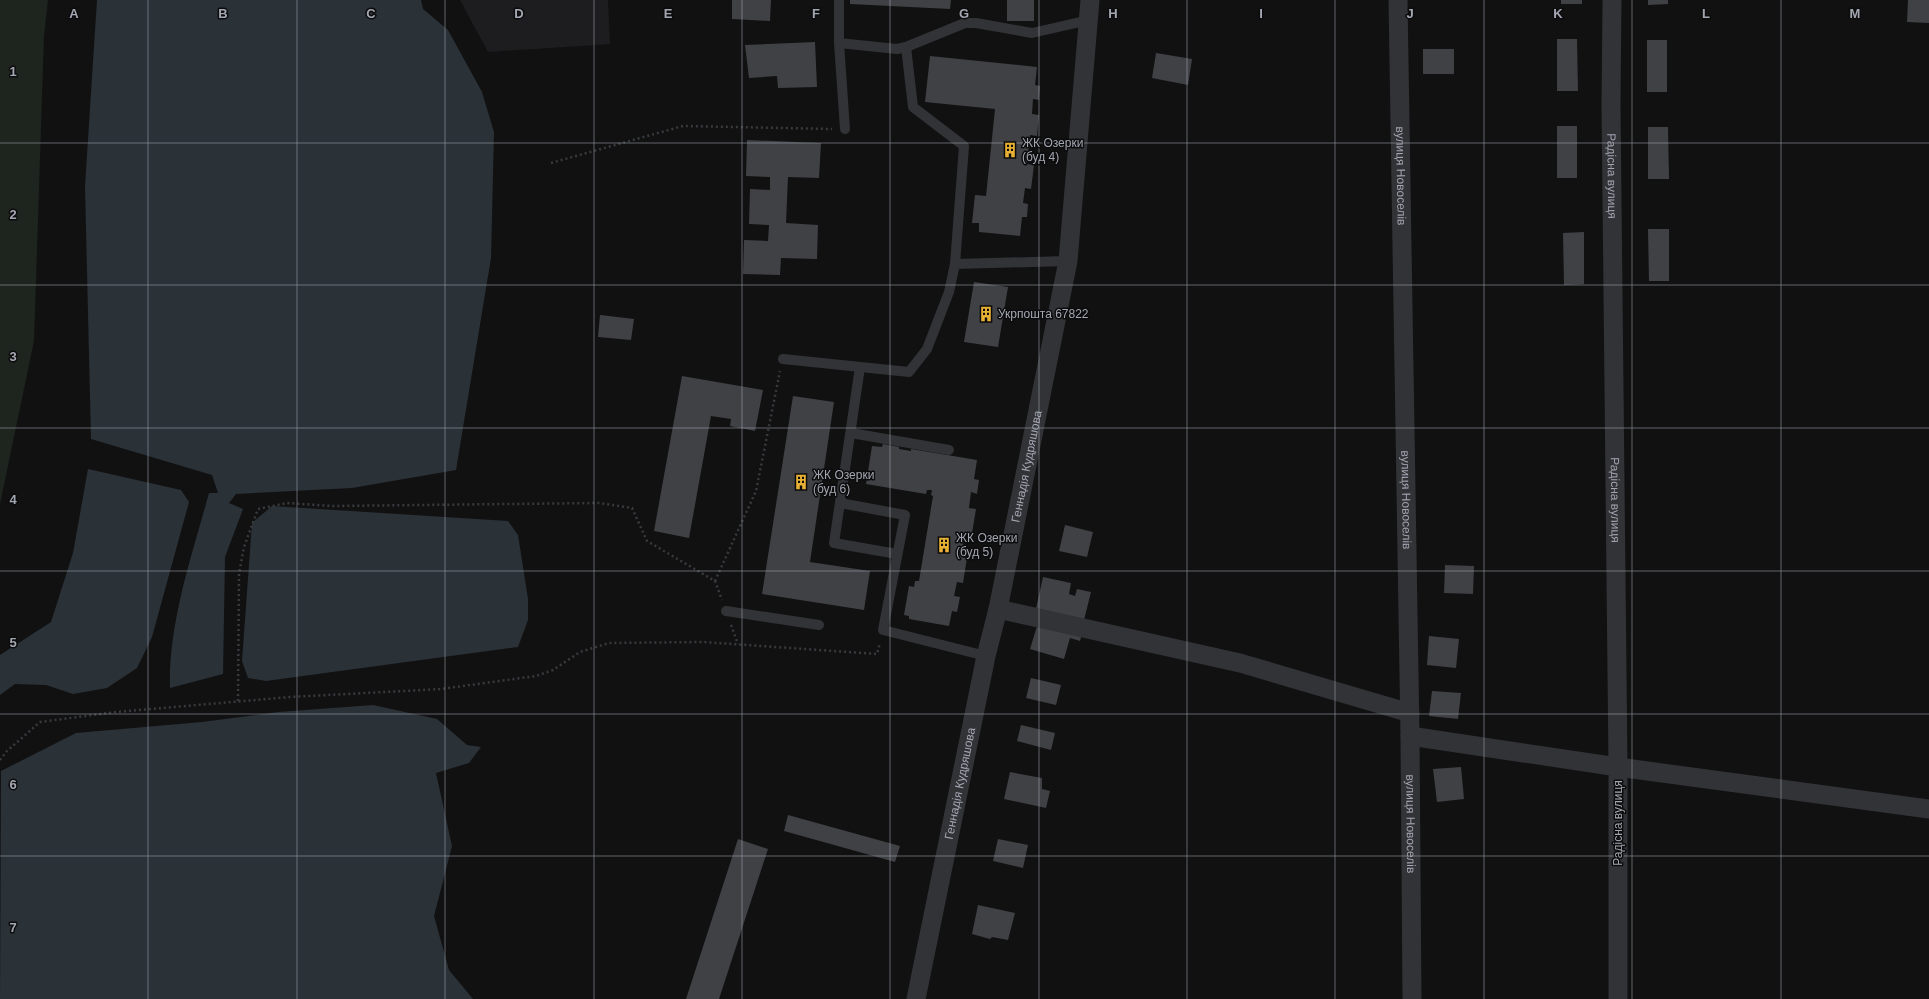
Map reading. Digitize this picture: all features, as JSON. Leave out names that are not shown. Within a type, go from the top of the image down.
[{"type":"street","name":"Геннадія Кудряшова","points":[[916,999],[986,656],[998,609],[1068,261],[1090,0]]},
{"type":"street","name":"вулиця Новоселів","points":[[1398,0],[1410,713],[1412,999]]},
{"type":"street","name":"Радісна вулиця","points":[[1612,0],[1611,105],[1618,767],[1618,999]]},
{"type":"street","points":[[998,609],[1240,663],[1410,713]]},
{"type":"street","points":[[1410,736],[1618,767],[1929,809]]},
{"type":"lane","points":[[839,0],[839,43],[845,129]]},
{"type":"lane","points":[[839,43],[897,49],[906,47],[965,23],[976,23],[1032,33],[1089,20]]},
{"type":"lane","points":[[783,359],[909,372],[927,349],[949,292],[955,264],[964,146],[913,107],[906,47]]},
{"type":"lane","points":[[955,264],[1068,261]]},
{"type":"lane","points":[[860,368],[834,543],[897,554]]},
{"type":"lane","points":[[851,433],[949,450]]},
{"type":"lane","points":[[840,503],[904,515],[883,630],[986,656]]},
{"type":"lane","points":[[726,610],[819,625]]},
{"type":"path","points":[[551,163],[683,126],[845,129]]},
{"type":"path","points":[[715,581],[756,491],[783,359]]},
{"type":"path","points":[[238,701],[239,574],[244,546],[258,509],[287,503],[340,506],[600,503],[632,508],[647,542],[715,581],[738,644]]},
{"type":"path","points":[[0,760],[7,751],[40,722],[116,712],[238,701],[441,689],[536,676],[553,670],[580,652],[608,643],[703,642],[877,654],[883,630]]},
{"type":"shaded area","points":[[0,0],[48,0],[44,36],[34,341],[0,504]]},
{"type":"shaded area","points":[[97,0],[421,0],[423,9],[448,30],[482,92],[494,132],[491,258],[456,470],[352,488],[236,494],[229,503],[243,509],[225,557],[223,674],[170,688],[170,664],[173,639],[182,590],[209,493],[218,493],[212,475],[91,439],[85,186]]},
{"type":"shaded area","points":[[460,0],[608,0],[610,44],[488,52]]},
{"type":"shaded area","points":[[88,469],[181,490],[189,502],[152,637],[137,668],[107,688],[73,694],[46,685],[15,684],[0,695],[0,655],[51,622],[73,553]]},
{"type":"shaded area","points":[[272,506],[508,521],[518,535],[528,599],[528,620],[518,647],[266,681],[248,678],[242,661],[252,523]]},
{"type":"shaded area","points":[[373,705],[437,719],[467,745],[481,747],[469,763],[436,773],[452,846],[434,916],[449,970],[473,999],[0,999],[1,771],[76,733],[202,722],[278,712]]},
{"type":"building","points":[[732,0],[771,0],[770,21],[732,19]]},
{"type":"building","points":[[850,0],[951,0],[950,9],[850,4]]},
{"type":"building","points":[[1007,0],[1034,0],[1034,21],[1007,21]]},
{"type":"building","points":[[1561,0],[1582,0],[1582,4],[1561,4]]},
{"type":"building","points":[[1648,0],[1668,0],[1668,4],[1648,5]]},
{"type":"building","points":[[1908,0],[1929,0],[1929,23],[1907,22]]},
{"type":"building","points":[[1557,39],[1577,39],[1578,91],[1557,91]]},
{"type":"building","points":[[1647,40],[1667,40],[1667,92],[1647,92]]},
{"type":"building","points":[[815,42],[817,87],[778,88],[777,76],[749,78],[745,45]]},
{"type":"building","points":[[1423,49],[1454,49],[1454,74],[1423,74]]},
{"type":"building","points":[[1156,53],[1192,59],[1188,85],[1152,78]]},
{"type":"building","name":"ЖК Озерки (буд 4)","points":[[930,56],[1037,67],[1035,85],[1040,86],[1039,100],[1033,99],[1032,114],[1039,115],[1037,136],[1030,135],[1027,164],[1034,165],[1031,189],[1025,188],[1023,203],[1028,204],[1027,217],[1022,217],[1020,236],[979,232],[979,223],[972,223],[975,195],[986,196],[995,109],[925,102]]},
{"type":"building","points":[[1557,126],[1577,126],[1577,178],[1557,178]]},
{"type":"building","points":[[1648,127],[1668,127],[1669,179],[1648,179]]},
{"type":"building","points":[[747,140],[821,143],[819,178],[788,177],[786,223],[818,225],[817,259],[781,258],[780,275],[743,274],[744,240],[768,241],[769,225],[749,224],[750,189],[770,190],[770,177],[746,176]]},
{"type":"building","points":[[1648,229],[1669,229],[1669,281],[1649,281]]},
{"type":"building","points":[[1584,232],[1584,284],[1564,285],[1563,233]]},
{"type":"building","name":"Укрпошта 67822","points":[[974,282],[1008,287],[998,347],[964,342]]},
{"type":"building","points":[[600,315],[634,319],[631,340],[598,337]]},
{"type":"building","points":[[682,376],[763,390],[755,431],[730,426],[731,419],[711,416],[689,538],[654,531]]},
{"type":"building","name":"ЖК Озерки (буд 6)","points":[[793,396],[834,402],[810,562],[870,571],[864,610],[762,594]]},
{"type":"building","name":"ЖК Озерки (буд 5)","points":[[883,444],[899,447],[899,449],[911,451],[911,449],[977,460],[974,479],[979,480],[977,494],[971,492],[969,508],[976,509],[972,533],[965,532],[961,557],[967,558],[963,583],[957,582],[954,596],[960,597],[957,612],[952,611],[949,626],[909,619],[909,616],[904,615],[909,586],[914,587],[915,581],[919,581],[933,496],[931,495],[932,490],[927,490],[926,494],[866,484],[872,446],[882,447]]},
{"type":"building","points":[[1065,525],[1093,532],[1087,557],[1059,551]]},
{"type":"building","points":[[1445,565],[1474,566],[1473,594],[1444,593]]},
{"type":"building","points":[[1043,577],[1071,583],[1069,594],[1075,596],[1077,589],[1091,592],[1083,624],[1035,613]]},
{"type":"building","points":[[1038,623],[1083,630],[1080,641],[1070,638],[1064,659],[1030,649]]},
{"type":"building","points":[[1429,636],[1459,639],[1456,668],[1427,665]]},
{"type":"building","points":[[1031,678],[1061,685],[1056,705],[1026,698]]},
{"type":"building","points":[[1432,691],[1461,693],[1458,719],[1429,716]]},
{"type":"building","points":[[1021,725],[1055,733],[1051,750],[1017,741]]},
{"type":"building","points":[[1461,767],[1464,799],[1437,802],[1433,769]]},
{"type":"building","points":[[1010,772],[1042,778],[1042,789],[1050,791],[1046,808],[1004,799]]},
{"type":"building","points":[[788,815],[900,846],[895,862],[784,831]]},
{"type":"building","points":[[738,839],[768,849],[719,999],[686,999]]},
{"type":"building","points":[[998,839],[1028,845],[1023,868],[993,861]]},
{"type":"building","points":[[978,905],[1015,913],[1008,940],[992,937],[990,939],[972,934]]},
{"type":"place","name":"ЖК Озерки (буд 4)","points":[[1010,150]]},
{"type":"place","name":"Укрпошта 67822","points":[[986,314]]},
{"type":"place","name":"ЖК Озерки (буд 6)","points":[[801,482]]},
{"type":"place","name":"ЖК Озерки (буд 5)","points":[[944,545]]}]
